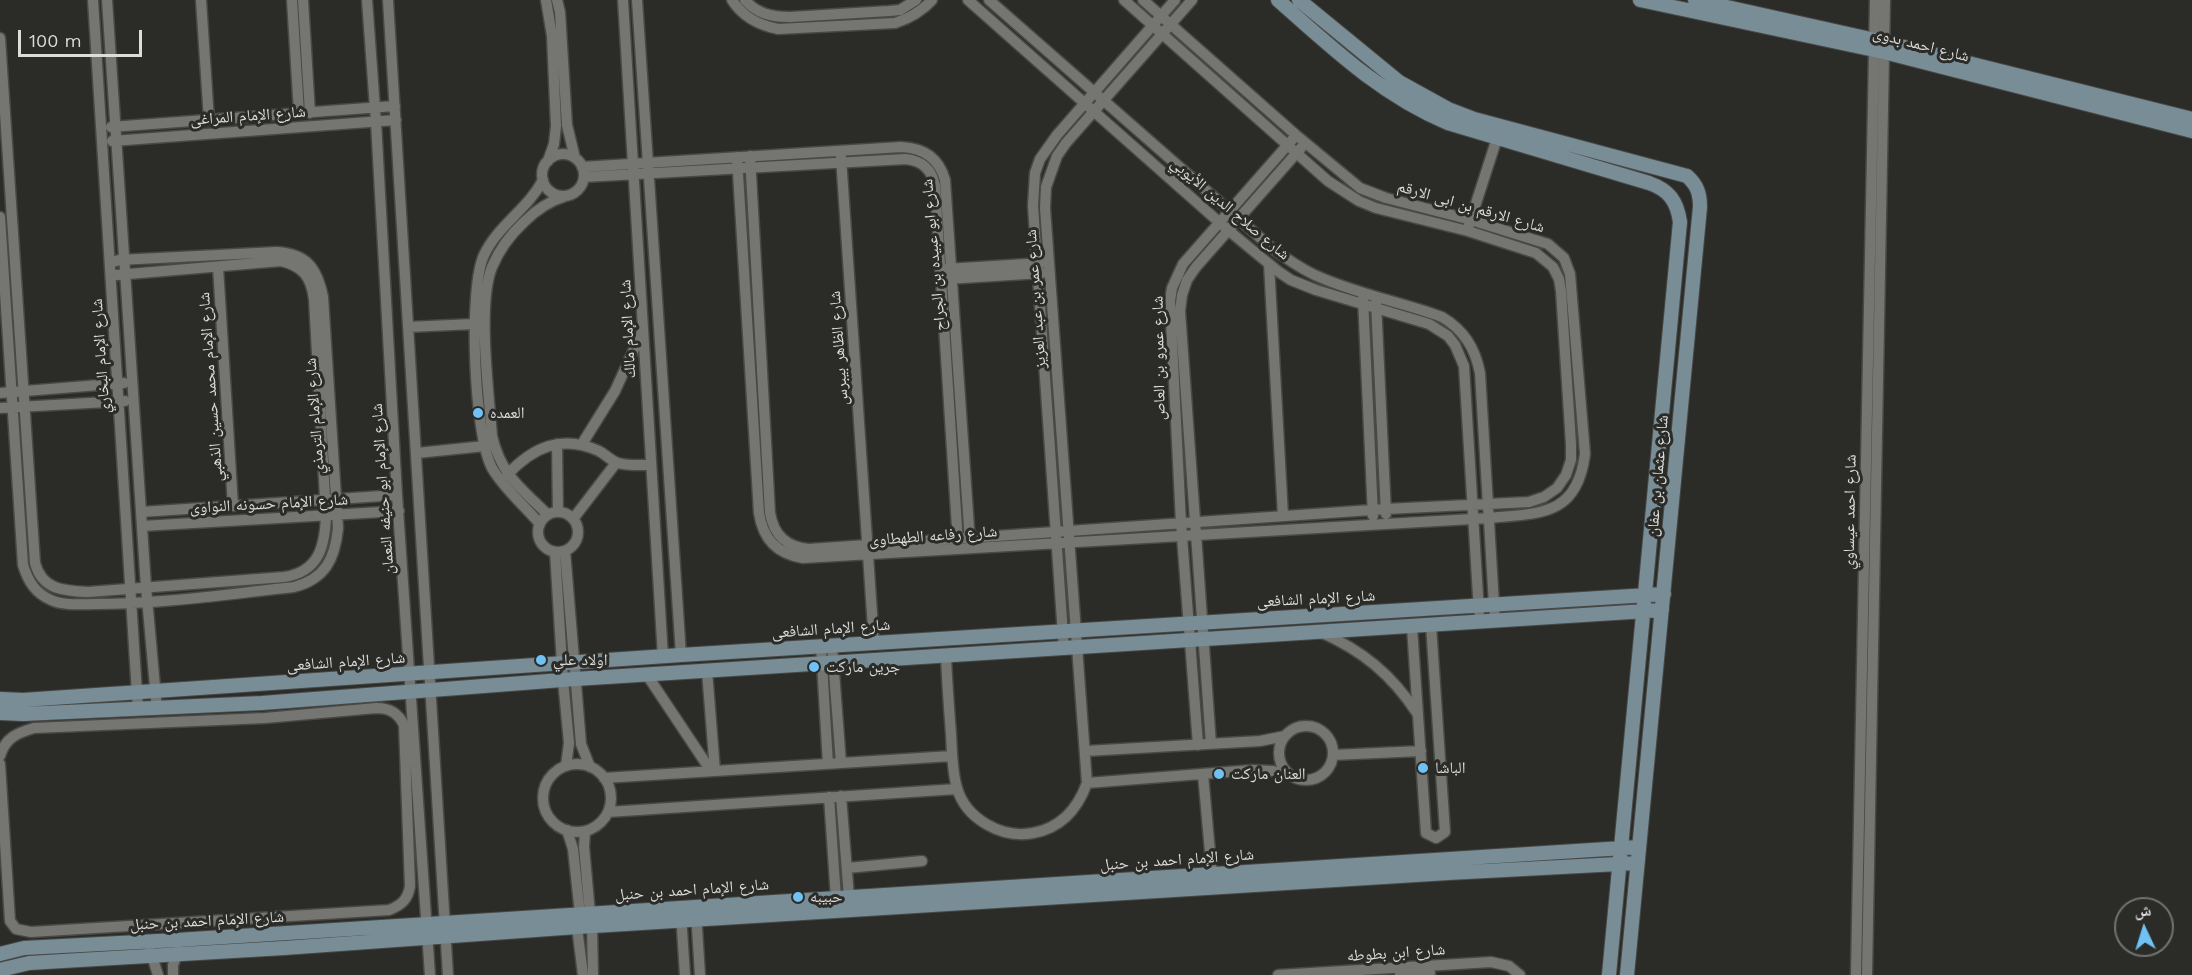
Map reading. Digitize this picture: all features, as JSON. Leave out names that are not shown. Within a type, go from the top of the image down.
[{"type":"street","name":"شارع الإمام البخاري","points":[[93,0],[138,709]]},
{"type":"street","name":"شارع الإمام البخاري","points":[[107,0],[147,602],[157,709]]},
{"type":"street","points":[[201,0],[209,120]]},
{"type":"street","points":[[292,0],[304,113]]},
{"type":"street","points":[[303,0],[304,113]]},
{"type":"street","name":"شارع الإمام ابو حنيفه النعمان","points":[[367,0],[430,975]]},
{"type":"street","points":[[388,0],[448,975]]},
{"type":"street","points":[[540,524],[499,478],[484,446],[480,425],[474,324],[475,288],[482,258],[489,244],[528,203],[543,180],[543,170],[554,144],[556,126],[552,36],[546,0]]},
{"type":"street","points":[[553,514],[507,474],[499,460],[492,436],[485,324],[488,279],[502,247],[518,228],[544,204],[580,188],[581,168],[567,125],[560,12],[557,0]]},
{"type":"street","name":"شارع الإمام مالك","points":[[623,0],[663,657]]},
{"type":"street","name":"شارع الإمام مالك","points":[[637,0],[681,655]]},
{"type":"street","points":[[732,0],[738,9],[753,21],[778,29],[895,23],[921,11],[932,0]]},
{"type":"street","points":[[745,0],[758,11],[773,17],[790,18],[889,12],[900,10],[916,0]]},
{"type":"street","name":"شارع صلاح الدين الأيوبي","points":[[968,0],[1228,230],[1291,280],[1429,324],[1448,336],[1461,355],[1464,366],[1479,622]]},
{"type":"street","name":"شارع صلاح الدين الأيوبي","points":[[989,0],[1273,249],[1294,264],[1317,276],[1442,317],[1461,331],[1474,350],[1480,373],[1495,621]]},
{"type":"street","name":"شارع الارقم بن ابى الارقم","points":[[1124,0],[1328,181],[1359,201],[1376,208],[1548,244],[1564,258],[1570,274],[1583,416],[1585,454],[1582,475],[1576,487],[1555,508],[1540,513],[1489,518]]},
{"type":"street","name":"شارع الارقم بن ابى الارقم","points":[[1143,0],[1305,143],[1360,188],[1469,226],[1530,251],[1545,259],[1552,267],[1562,291],[1571,460],[1566,475],[1557,488],[1544,497],[1528,502],[1489,505]]},
{"type":"street","name":"شارع عمر بن عبد العزيز","points":[[1087,783],[1086,751],[1070,648],[1068,536],[1042,268],[1033,206],[1035,173],[1048,147],[1084,102],[1174,0]]},
{"type":"street","name":"شارع عمر بن عبد العزيز","points":[[1069,631],[1055,537],[1042,268],[1046,187],[1057,156],[1103,100],[1192,0]]},
{"type":"street","points":[[1278,0],[1360,72],[1401,101],[1448,123],[1499,131]]},
{"type":"street","points":[[1299,0],[1399,82],[1423,97],[1499,131]]},
{"type":"street","name":"شارع احمد بدوى","points":[[1640,0],[1879,46],[2192,130]]},
{"type":"street","name":"شارع احمد بدوى","points":[[1695,0],[1879,46],[2192,119]]},
{"type":"street","points":[[1875,0],[1879,46]]},
{"type":"street","points":[[1879,46],[1885,0]]},
{"type":"street","points":[[0,38],[12,392]]},
{"type":"street","name":"شارع احمد عيساوي","points":[[1856,975],[1863,888],[1879,46]]},
{"type":"street","name":"شارع الإمام المراغى","points":[[101,128],[395,106]]},
{"type":"street","name":"شارع الإمام المراغى","points":[[102,142],[396,120]]},
{"type":"street","points":[[1469,226],[1499,131]]},
{"type":"street","name":"شارع عثمان بن عفان","points":[[1499,131],[1686,176],[1698,189],[1700,207],[1627,975]]},
{"type":"street","name":"شارع عثمان بن عفان","points":[[1499,131],[1662,188],[1672,196],[1678,209],[1680,222],[1610,975]]},
{"type":"street","name":"شارع عمرو بن العاص","points":[[1195,623],[1181,523],[1170,301],[1176,276],[1183,264],[1296,135]]},
{"type":"street","name":"شارع عمرو بن العاص","points":[[1195,623],[1195,534],[1180,311],[1182,295],[1187,280],[1305,143]]},
{"type":"street","name":"شارع ابو عبيده بن الجراح","points":[[581,168],[633,169],[738,163],[841,151],[912,147],[922,150],[938,163],[945,180],[946,274],[958,544]]},
{"type":"street","name":"شارع الظاهر بيبرس","points":[[841,151],[874,643]]},
{"type":"street","points":[[548,161],[561,154],[581,168]]},
{"type":"street","name":"شارع ابو عبيده بن الجراح","points":[[750,162],[841,163],[906,159],[916,161],[926,167],[933,176],[946,274],[970,543]]},
{"type":"street","name":"شارع رفاعه الطهطاوى","points":[[750,162],[770,513],[777,533],[797,548],[868,549],[958,544],[1068,536],[1194,522],[1386,509],[1489,505]]},
{"type":"street","name":"شارع رفاعه الطهطاوى","points":[[738,163],[761,525],[767,538],[777,549],[790,556],[803,558],[868,549]]},
{"type":"street","points":[[543,180],[551,192],[566,196]]},
{"type":"street","points":[[0,217],[12,392],[18,407]]},
{"type":"street","name":"شارع الإمام الترمذي","points":[[110,268],[126,260],[208,256],[220,264]]},
{"type":"street","name":"شارع الإمام محمد حسين الذهبي","points":[[208,256],[210,262],[220,264],[234,506]]},
{"type":"street","name":"شارع الإمام الترمذي","points":[[18,407],[23,566],[29,583],[41,595],[52,601],[132,604],[294,587],[307,584],[317,578],[328,565],[337,542],[331,515],[314,299],[309,278],[303,270],[281,261],[220,264],[127,274],[110,268]]},
{"type":"street","points":[[1269,264],[1283,516]]},
{"type":"street","points":[[946,274],[1042,268]]},
{"type":"street","points":[[1362,292],[1374,524]]},
{"type":"street","points":[[1376,296],[1386,523]]},
{"type":"street","points":[[408,327],[474,324]]},
{"type":"street","points":[[582,444],[615,391],[643,330]]},
{"type":"street","points":[[750,370],[763,369]]},
{"type":"street","points":[[12,392],[134,383]]},
{"type":"street","points":[[0,408],[134,400]]},
{"type":"street","name":"شارع الإمام الترمذي","points":[[18,407],[35,563],[42,579],[52,587],[65,591],[88,592],[295,576],[311,566],[322,549],[331,515]]},
{"type":"street","points":[[1569,417],[1583,416]]},
{"type":"street","points":[[507,474],[539,449],[557,444],[582,444],[601,451],[616,463],[650,465]]},
{"type":"street","points":[[553,514],[557,444]]},
{"type":"street","points":[[417,453],[484,446]]},
{"type":"street","points":[[573,519],[616,463]]},
{"type":"street","name":"شارع الإمام حسونه النواوى","points":[[141,512],[398,495]]},
{"type":"street","name":"شارع الإمام حسونه النواوى","points":[[142,526],[399,511]]},
{"type":"street","points":[[553,514],[566,514],[573,519],[578,529],[577,540],[560,551],[542,543],[538,534],[540,524],[553,514]]},
{"type":"street","name":"شارع رفاعه الطهطاوى","points":[[1068,536],[1182,535],[1489,518]]},
{"type":"street","points":[[560,551],[569,680],[569,743],[566,766]]},
{"type":"street","name":"شارع الإمام الشافعى","points":[[0,699],[23,700],[138,693],[681,655],[1664,594]]},
{"type":"street","name":"شارع الإمام الشافعى","points":[[0,713],[157,709],[283,702],[569,680],[1662,610]]},
{"type":"street","points":[[1195,623],[1211,744]]},
{"type":"street","points":[[1412,627],[1426,833],[1436,838],[1445,832],[1431,625]]},
{"type":"street","points":[[1320,632],[1340,640],[1376,664],[1392,679],[1417,714]]},
{"type":"street","points":[[1197,640],[1198,745]]},
{"type":"street","points":[[826,646],[828,764]]},
{"type":"street","points":[[945,656],[952,756],[957,789],[964,803],[974,815],[987,825],[1001,831],[1024,834],[1047,829],[1061,821],[1073,810],[1082,798],[1087,783],[1263,770],[1302,780],[1317,778],[1328,769],[1333,755],[1329,739],[1316,728],[1299,727],[1285,736],[1260,741],[1086,751]]},
{"type":"street","points":[[827,664],[840,763]]},
{"type":"street","points":[[707,671],[713,771]]},
{"type":"street","points":[[136,675],[145,678],[153,674]]},
{"type":"street","points":[[646,675],[713,771]]},
{"type":"street","points":[[569,680],[581,744],[590,767]]},
{"type":"street","points":[[283,702],[280,711],[284,716]]},
{"type":"street","points":[[262,703],[266,708],[265,718]]},
{"type":"street","points":[[0,756],[3,746],[10,737],[34,728],[265,718],[383,708],[396,713],[404,725],[410,886],[404,902],[389,910],[21,931],[10,921],[0,764]]},
{"type":"street","points":[[1285,736],[1280,746],[1279,756],[1282,766],[1289,775]]},
{"type":"street","points":[[1333,755],[1421,751]]},
{"type":"street","points":[[604,778],[952,756]]},
{"type":"street","points":[[578,764],[590,767],[608,784],[611,798],[608,812],[602,820],[585,831],[567,830],[558,826],[550,819],[543,799],[544,789],[549,779],[556,771],[566,766],[578,764]]},
{"type":"street","points":[[1203,774],[1212,874]]},
{"type":"street","points":[[608,812],[957,789]]},
{"type":"street","points":[[841,796],[847,868],[842,897]]},
{"type":"street","points":[[829,797],[842,897]]},
{"type":"street","points":[[567,830],[573,849],[593,975]]},
{"type":"street","points":[[583,975],[585,831]]},
{"type":"street","name":"شارع الإمام احمد بن حنبل","points":[[1448,866],[1639,847]]},
{"type":"street","points":[[847,868],[922,861]]},
{"type":"street","name":"شارع الإمام احمد بن حنبل","points":[[0,954],[24,948],[445,922],[585,920],[681,914],[842,897],[1212,874],[1448,866],[1637,863]]},
{"type":"street","name":"شارع الإمام احمد بن حنبل","points":[[696,913],[896,909],[1093,896],[1429,867]]},
{"type":"street","points":[[1093,882],[1093,896]]},
{"type":"street","name":"شارع احمد عيساوي","points":[[1863,888],[1867,975]]},
{"type":"street","points":[[895,894],[896,909]]},
{"type":"street","points":[[696,913],[700,975]]},
{"type":"street","points":[[681,914],[685,975]]},
{"type":"street","name":"شارع الإمام احمد بن حنبل","points":[[0,970],[29,963],[428,939],[585,920]]},
{"type":"street","points":[[173,975],[180,947],[177,940]]},
{"type":"street","points":[[153,941],[150,948],[158,975]]},
{"type":"street","name":"شارع ابن بطوطه","points":[[1278,975],[1359,972],[1491,962],[1503,963],[1512,973]]},
{"type":"street","name":"شارع ابن بطوطه","points":[[1400,975],[1493,968],[1512,973]]},
{"type":"place","name":"العمده","points":[[478,413]]},
{"type":"place","name":"اولاد علي","points":[[541,660]]},
{"type":"place","name":"جرين ماركت","points":[[814,667]]},
{"type":"place","name":"الباشا","points":[[1423,768]]},
{"type":"place","name":"العنان ماركت","points":[[1219,774]]},
{"type":"place","name":"حبيبه","points":[[798,897]]}]
